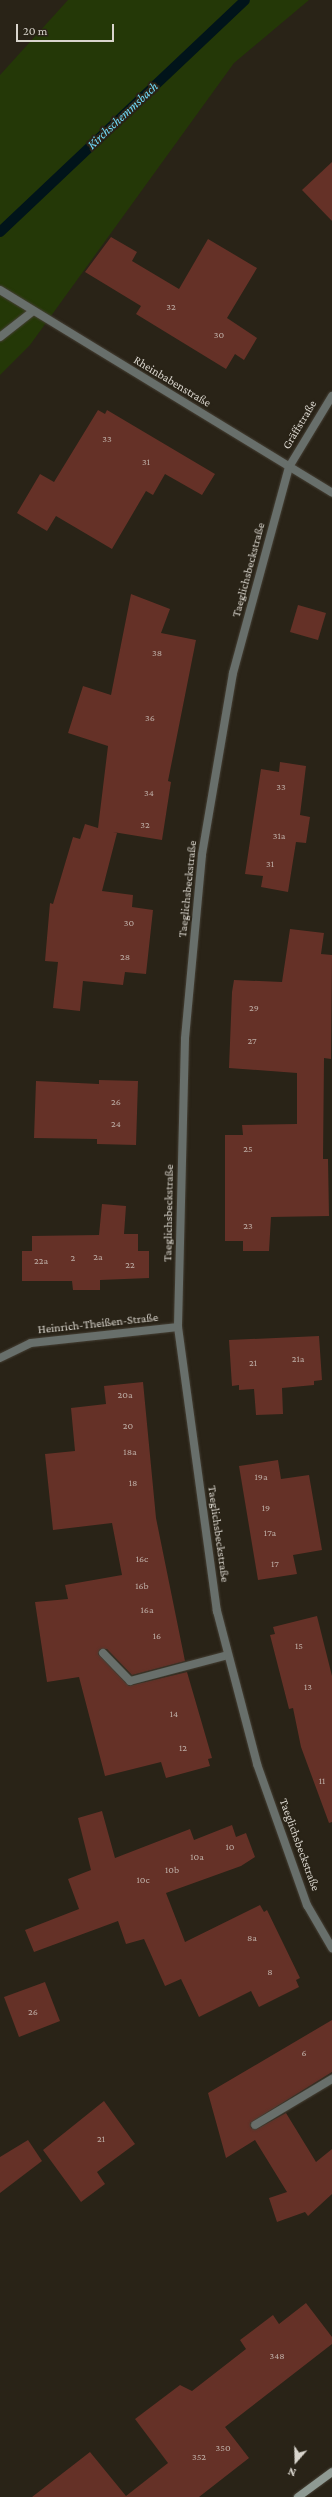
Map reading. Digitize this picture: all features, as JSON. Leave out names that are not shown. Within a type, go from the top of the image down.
[{"type":"main road","points":[[298,2497],[332,2472]]},
{"type":"street","name":"Rheinbabenstraße","points":[[0,290],[332,493]]},
{"type":"street","points":[[0,337],[33,311]]},
{"type":"street","name":"Gräffstraße","points":[[289,467],[332,396]]},
{"type":"street","name":"Taeglichsbeckstraße","points":[[289,467],[233,673],[202,855],[185,1039],[178,1327],[217,1611],[257,1764],[307,1905],[332,1948]]},
{"type":"street","name":"Heinrich-Theißen-Straße","points":[[0,1358],[31,1343],[178,1327]]},
{"type":"street","points":[[103,1653],[130,1681],[228,1655]]},
{"type":"street","points":[[255,2125],[332,2079]]},
{"type":"green space","points":[[68,0],[309,0],[234,63],[30,345],[0,375],[0,75]]},
{"type":"building","points":[[332,162],[332,221],[302,190]]},
{"type":"building","points":[[111,237],[137,252],[132,261],[179,289],[208,239],[257,268],[227,318],[257,338],[244,360],[235,354],[226,369],[136,314],[141,306],[85,272]]},
{"type":"building","points":[[98,410],[105,414],[107,410],[215,474],[202,495],[165,474],[153,495],[146,491],[112,549],[56,516],[47,531],[17,513],[40,474],[54,482]]},
{"type":"building","points":[[131,594],[170,609],[161,633],[196,640],[168,781],[171,782],[162,840],[113,832],[117,833],[102,891],[133,895],[132,907],[153,910],[146,974],[125,972],[123,985],[83,981],[80,1011],[53,1008],[58,962],[45,961],[50,903],[53,904],[73,837],[80,839],[85,824],[98,828],[108,746],[68,733],[83,686],[111,695]]},
{"type":"building","points":[[298,605],[326,613],[318,640],[290,632]]},
{"type":"building","points":[[280,762],[306,766],[300,815],[310,817],[306,843],[296,842],[288,892],[261,887],[263,876],[245,874],[261,769],[279,772]]},
{"type":"building","points":[[290,929],[324,933],[321,954],[332,955],[331,1059],[324,1058],[323,1159],[328,1159],[329,1216],[271,1217],[269,1251],[243,1251],[243,1241],[225,1241],[225,1135],[243,1135],[242,1125],[297,1124],[297,1073],[229,1068],[232,992],[234,980],[282,982]]},
{"type":"building","points":[[99,1080],[138,1081],[136,1145],[97,1144],[97,1139],[34,1138],[36,1081],[99,1084]]},
{"type":"building","points":[[102,1204],[126,1206],[124,1234],[138,1234],[138,1251],[149,1251],[149,1278],[100,1280],[100,1290],[73,1290],[72,1281],[22,1281],[22,1251],[32,1251],[32,1236],[99,1235]]},
{"type":"building","points":[[319,1336],[322,1380],[314,1381],[314,1385],[282,1388],[283,1414],[256,1415],[254,1389],[239,1390],[239,1385],[232,1386],[229,1340]]},
{"type":"building","points":[[143,1382],[156,1518],[185,1661],[132,1675],[107,1649],[100,1649],[98,1654],[129,1686],[187,1672],[212,1758],[208,1759],[210,1766],[166,1778],[161,1762],[105,1776],[79,1677],[47,1682],[35,1602],[68,1599],[65,1585],[122,1575],[112,1523],[53,1530],[45,1454],[75,1451],[71,1408],[106,1404],[104,1386]]},
{"type":"building","points":[[278,1460],[281,1479],[309,1475],[322,1550],[293,1555],[297,1574],[258,1580],[239,1466]]},
{"type":"building","points":[[317,1616],[332,1676],[332,1822],[329,1823],[301,1747],[293,1708],[289,1709],[270,1635],[275,1634],[273,1627]]},
{"type":"building","points":[[102,1811],[115,1858],[190,1829],[194,1840],[232,1825],[236,1837],[246,1833],[255,1857],[241,1866],[166,1893],[185,1942],[260,1905],[264,1912],[267,1910],[300,1978],[296,1980],[299,1987],[259,2007],[251,1991],[199,2017],[181,1979],[165,1986],[144,1939],[126,1944],[118,1921],[34,1952],[25,1930],[79,1909],[68,1879],[91,1870],[78,1818]]},
{"type":"building","points":[[45,1982],[60,2021],[19,2037],[4,1997]]},
{"type":"building","points":[[332,2020],[332,2072],[250,2123],[251,2128],[255,2130],[286,2113],[316,2162],[332,2149],[332,2194],[308,2216],[305,2212],[277,2222],[269,2198],[287,2192],[255,2140],[226,2158],[208,2093]]},
{"type":"building","points":[[104,2101],[135,2144],[97,2172],[105,2184],[81,2202],[43,2150]]},
{"type":"building","points":[[28,2140],[42,2161],[0,2193],[0,2157]]},
{"type":"building","points":[[306,2303],[332,2337],[332,2344],[225,2427],[249,2458],[199,2497],[32,2497],[90,2452],[126,2496],[168,2463],[135,2419],[180,2385],[192,2391],[246,2349],[240,2340],[273,2315],[279,2324]]},
{"type":"waterway","name":"Kirchschemmsbach","points":[[0,232],[245,0]]}]
